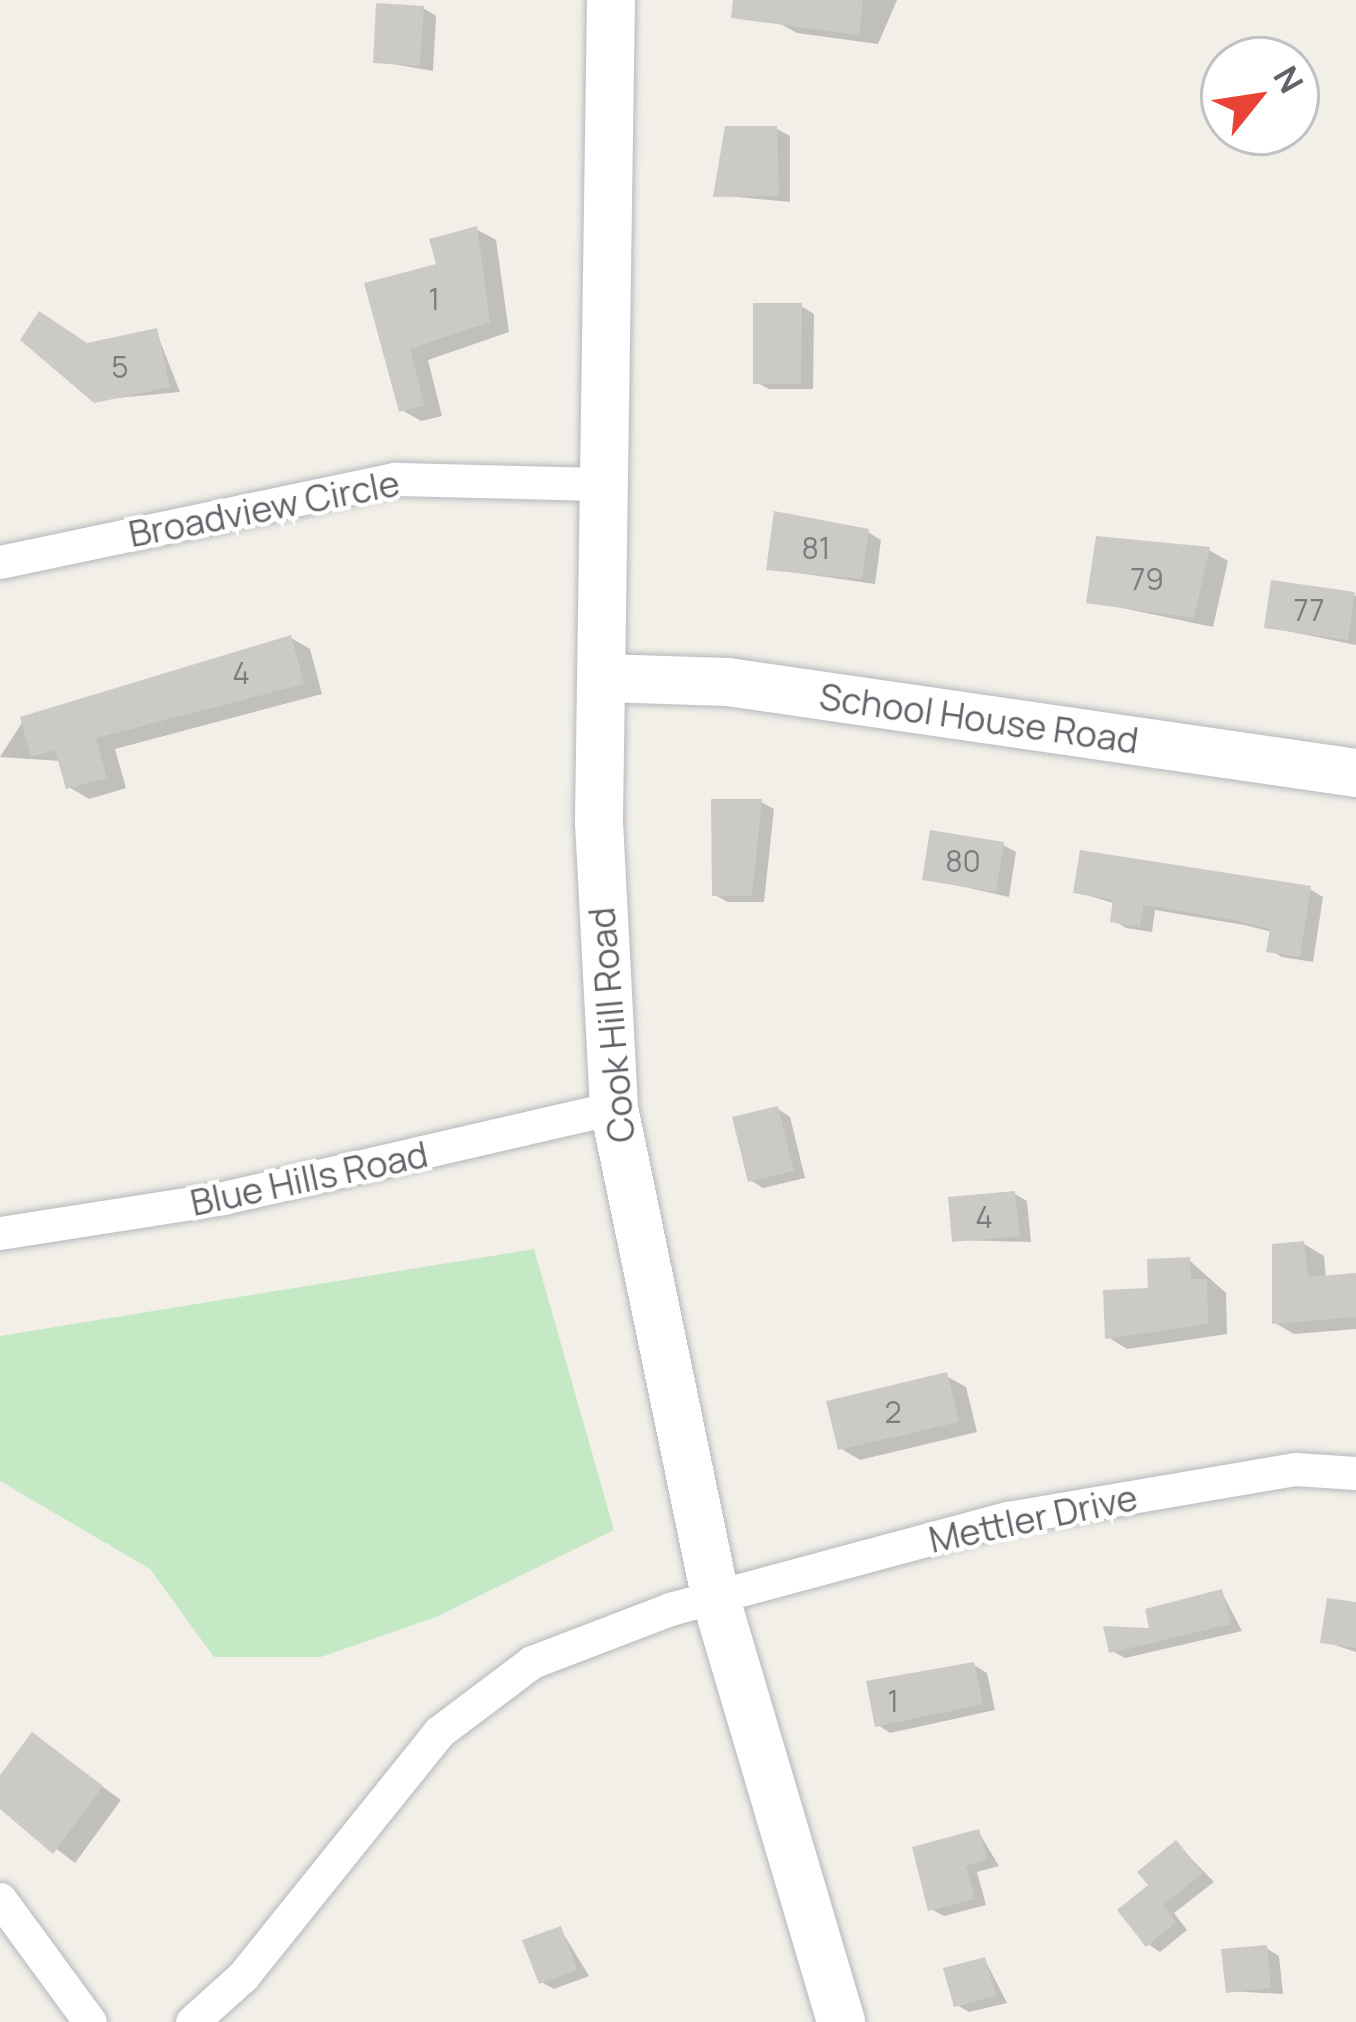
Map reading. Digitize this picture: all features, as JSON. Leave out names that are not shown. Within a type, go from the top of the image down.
[{"type":"street","name":"Cook Hill Road","points":[[611,0],[602,677],[614,1108],[715,1596],[841,2022]]},
{"type":"street","name":"Broadview Circle","points":[[0,562],[395,479],[602,484]]},
{"type":"street","name":"School House Road","points":[[602,677],[705,680],[1356,772]]},
{"type":"street","name":"Blue Hills Road","points":[[0,1234],[224,1198],[614,1108]]},
{"type":"street","name":"Mettler Drive","points":[[192,2022],[480,1697],[603,1630],[1039,1511],[1294,1468],[1356,1473]]},
{"type":"street","points":[[0,1899],[90,2022]]},
{"type":"green space","points":[[534,1249],[614,1530],[436,1617],[321,1657],[214,1657],[150,1569],[0,1481],[0,1336]]},
{"type":"building","points":[[733,0],[863,0],[859,35],[731,18]]},
{"type":"building","points":[[376,3],[424,6],[420,66],[373,63]]},
{"type":"building","points":[[725,126],[777,126],[779,196],[713,197]]},
{"type":"building","points":[[477,226],[490,322],[410,349],[424,405],[399,412],[364,283],[436,264],[429,239]]},
{"type":"building","points":[[753,303],[802,303],[801,384],[753,384]]},
{"type":"building","points":[[39,311],[87,343],[157,328],[170,387],[94,403],[20,340]]},
{"type":"building","points":[[774,511],[869,529],[862,579],[766,570]]},
{"type":"building","points":[[1096,536],[1210,547],[1194,618],[1086,603]]},
{"type":"building","points":[[1271,580],[1355,592],[1348,640],[1264,628]]},
{"type":"building","points":[[291,635],[304,684],[96,738],[107,778],[66,789],[55,750],[31,757],[20,717]]},
{"type":"building","points":[[711,799],[762,799],[752,896],[712,896]]},
{"type":"building","points":[[930,830],[1004,842],[996,892],[922,880]]},
{"type":"building","points":[[1080,850],[1311,886],[1300,957],[1266,952],[1270,929],[1229,919],[1143,905],[1140,927],[1110,922],[1113,900],[1073,893]]},
{"type":"building","points":[[778,1106],[794,1171],[748,1182],[732,1117]]},
{"type":"building","points":[[1015,1191],[1020,1236],[952,1242],[948,1197]]},
{"type":"building","points":[[1304,1241],[1308,1277],[1356,1273],[1356,1317],[1272,1324],[1272,1244]]},
{"type":"building","points":[[1190,1257],[1191,1279],[1207,1279],[1208,1324],[1105,1339],[1103,1290],[1148,1288],[1147,1259]]},
{"type":"building","points":[[947,1372],[959,1422],[838,1450],[826,1401]]},
{"type":"building","points":[[1222,1589],[1231,1624],[1109,1653],[1103,1626],[1149,1628],[1145,1609]]},
{"type":"building","points":[[1327,1598],[1356,1602],[1356,1648],[1320,1643]]},
{"type":"building","points":[[974,1662],[983,1704],[875,1727],[866,1681]]},
{"type":"building","points":[[32,1732],[103,1786],[53,1854],[0,1809],[0,1775]]},
{"type":"building","points":[[979,1829],[987,1859],[966,1866],[975,1899],[928,1911],[912,1847]]},
{"type":"building","points":[[1176,1840],[1203,1873],[1163,1905],[1176,1922],[1146,1947],[1117,1910],[1148,1885],[1137,1872]]},
{"type":"building","points":[[561,1926],[577,1970],[539,1984],[522,1940]]},
{"type":"building","points":[[1267,1945],[1271,1988],[1226,1993],[1221,1949]]},
{"type":"building","points":[[985,1957],[996,1996],[954,2007],[943,1968]]}]
